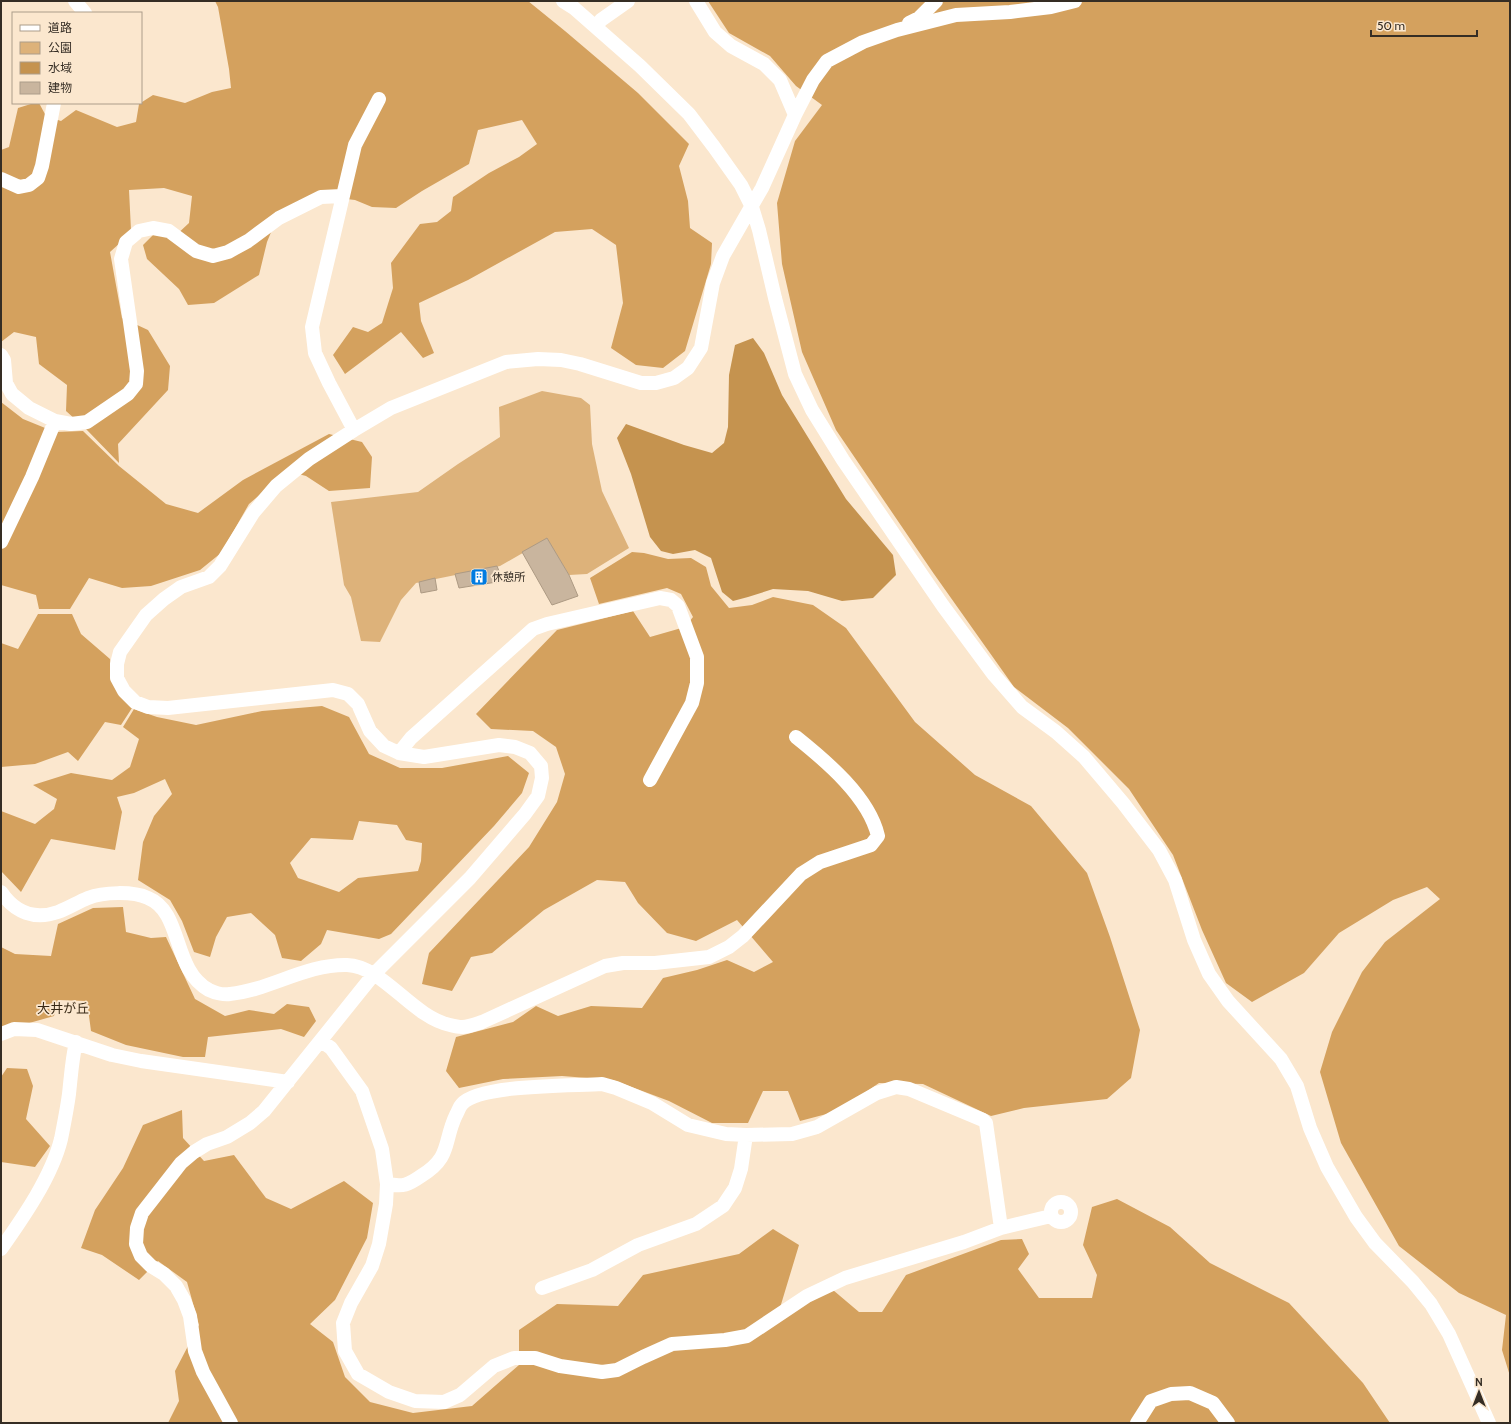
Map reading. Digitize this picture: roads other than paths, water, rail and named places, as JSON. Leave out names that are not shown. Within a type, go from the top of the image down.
[{"type":"street","points":[[75,1],[84,12]]},
{"type":"street","points":[[563,1],[574,8],[640,66],[689,114],[741,185],[752,206],[759,230],[795,374],[816,416],[848,467],[943,606],[994,675],[1022,707],[1056,732],[1084,756],[1159,850],[1175,880],[1194,940],[1209,974],[1228,1001],[1281,1059],[1296,1086],[1310,1128],[1327,1167],[1356,1217],[1375,1244],[1413,1282],[1434,1310],[1449,1334],[1489,1423]]},
{"type":"street","points":[[596,27],[601,20],[628,1]]},
{"type":"street","points":[[696,1],[714,32],[731,46],[764,64],[780,80],[795,115]]},
{"type":"street","points":[[897,30],[919,18],[936,1]]},
{"type":"street","points":[[231,1423],[203,1372],[196,1351],[190,1316],[184,1300],[176,1286],[164,1274],[151,1266],[140,1256],[136,1244],[137,1228],[142,1213],[181,1163],[194,1152],[208,1144],[227,1137],[250,1123],[264,1110],[374,974],[470,878],[534,802],[538,796],[542,778],[541,766],[530,754],[515,747],[499,745],[424,758],[399,754],[384,746],[370,731],[358,704],[348,694],[333,690],[168,708],[148,707],[135,702],[124,691],[117,678],[116,664],[120,652],[146,615],[164,599],[181,587],[209,577],[220,566],[253,513],[276,486],[309,459],[391,408],[506,362],[538,359],[561,360],[580,364],[641,383],[656,383],[674,378],[688,368],[701,348],[713,283],[723,256],[752,206],[813,80],[827,61],[863,42],[897,30],[956,15],[1010,12],[1051,7],[1075,1]]},
{"type":"street","points":[[354,430],[315,353],[312,327],[355,145],[379,99]]},
{"type":"street","points":[[1,180],[19,187],[29,185],[38,178],[42,166],[54,104]]},
{"type":"street","points":[[1,355],[4,360],[6,383],[12,394],[29,408],[55,421],[71,424],[88,422],[128,394],[136,384],[137,371],[121,258],[126,242],[139,231],[152,228],[169,231],[196,252],[213,256],[228,252],[248,241],[279,218],[321,197],[342,196]]},
{"type":"street","points":[[1,542],[32,477],[55,421]]},
{"type":"street","points":[[399,754],[411,738],[533,630],[547,624],[660,598],[671,600],[678,606],[697,656],[697,683],[692,703],[650,780]]},
{"type":"street","points":[[1,892],[16,908],[29,915],[43,916],[59,912],[89,897],[107,894],[133,894],[147,897],[158,903],[167,915],[186,967],[198,983],[211,991],[228,995],[325,967],[348,965],[364,969],[374,974],[407,1002],[440,1023],[461,1027],[482,1022],[605,966],[623,963],[655,963],[709,957],[729,947],[743,936],[801,874],[820,862],[870,845],[878,836],[874,822],[862,802],[826,760],[796,737]]},
{"type":"street","points":[[1,1034],[14,1029],[37,1030],[112,1055],[141,1061],[288,1082]]},
{"type":"street","points":[[321,1041],[331,1048],[362,1091],[382,1149],[387,1184],[386,1204],[379,1244],[372,1266],[351,1303],[343,1323],[345,1351],[358,1374],[389,1392],[415,1401],[444,1402],[460,1395],[494,1366],[514,1358],[535,1358],[560,1366],[602,1372],[617,1370],[672,1344],[725,1340],[747,1336],[807,1296],[845,1278],[964,1242],[1001,1228],[1052,1216]]},
{"type":"street","points":[[1,1249],[15,1229],[54,1161],[61,1139],[76,1042]]},
{"type":"street","points":[[387,1184],[398,1186],[407,1185],[432,1169],[444,1154],[453,1121],[462,1104],[477,1094],[499,1089],[602,1084],[616,1088],[652,1103],[688,1125],[726,1134],[746,1135],[792,1134],[817,1128],[877,1093],[896,1088],[909,1089],[983,1120],[986,1123],[1001,1228]]},
{"type":"street","points":[[542,1288],[592,1270],[638,1245],[696,1224],[723,1206],[735,1188],[741,1169],[746,1135]]},
{"type":"street","points":[[1137,1423],[1151,1401],[1171,1394],[1190,1393],[1214,1403],[1228,1423]]},
{"type":"water","points":[[753,338],[764,353],[782,395],[846,499],[893,555],[896,575],[873,598],[842,601],[808,591],[773,589],[733,601],[722,592],[711,558],[695,550],[673,554],[661,551],[650,537],[631,474],[617,438],[626,424],[684,445],[712,453],[724,443],[728,427],[729,375],[735,345]]},
{"type":"place","name":"休憩所","points":[[479,577]]},
{"type":"district","name":"大井が丘","points":[[63,1008]]}]
